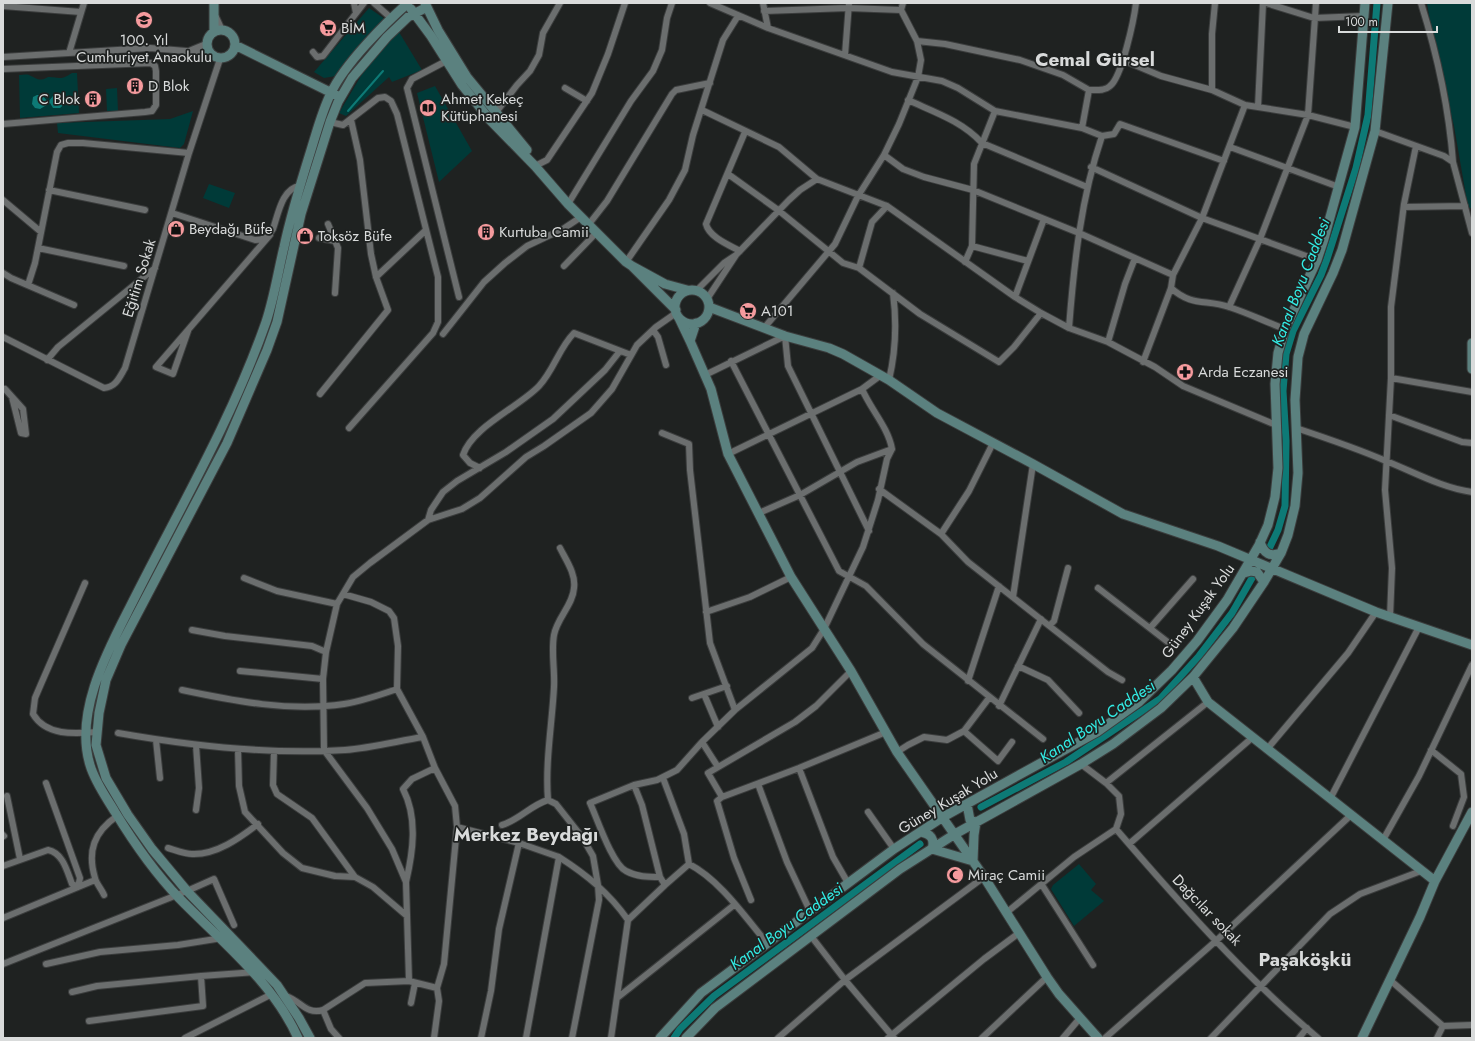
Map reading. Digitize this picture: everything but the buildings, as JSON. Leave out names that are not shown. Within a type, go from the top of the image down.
[{"type":"main road","points":[[214,3],[214,14],[218,31]]},
{"type":"main road","points":[[298,1038],[287,1017],[272,994],[220,938],[176,895],[143,855],[96,781],[90,764],[86,745],[89,710],[104,659],[215,442],[248,368],[267,319],[292,212],[331,93],[346,70],[391,18],[407,3],[414,15],[431,36],[462,85],[490,120],[535,166],[568,204],[677,314],[689,323],[696,323],[705,318],[708,303]]},
{"type":"main road","name":"Güney Kuşak Yolu","points":[[660,1038],[668,1027],[701,992],[894,849],[943,817],[1097,732],[1139,702],[1172,670],[1197,642],[1244,573],[1268,525],[1275,497],[1278,468],[1275,384],[1278,353],[1285,329],[1317,260],[1355,127],[1365,3]]},
{"type":"main road","points":[[686,1038],[716,1008],[900,869],[955,834],[1081,764],[1113,744],[1161,708],[1193,677],[1233,628],[1272,569],[1281,553],[1288,535],[1295,506],[1298,473],[1295,400],[1300,347],[1307,328],[1334,274],[1376,130],[1388,3]]},
{"type":"main road","points":[[310,1038],[286,996],[265,970],[253,960],[187,891],[152,849],[106,778],[96,745],[99,712],[106,680],[121,645],[226,443],[267,350],[277,322],[301,214],[330,122],[340,96],[352,78],[387,37],[408,16],[414,15],[426,5],[438,30],[467,77],[527,150],[535,166]]},
{"type":"main road","points":[[218,31],[208,37],[206,44],[215,57],[233,49],[254,54],[331,93],[340,96]]},
{"type":"main road","points":[[218,31],[233,37],[233,49]]},
{"type":"main road","points":[[629,264],[660,282],[687,290],[697,290],[708,303],[764,328],[785,336],[830,348],[885,377],[937,413],[1123,514],[1218,546],[1376,612],[1472,645]]},
{"type":"main road","points":[[687,290],[678,297],[676,302],[677,314],[705,375],[728,454],[791,577],[851,671],[897,752],[984,877],[1047,977],[1059,994],[1098,1038]]},
{"type":"main road","points":[[690,341],[696,323]]},
{"type":"main road","points":[[1472,343],[1472,368]]},
{"type":"main road","points":[[1260,542],[1262,549],[1267,554],[1274,556],[1281,553]]},
{"type":"main road","points":[[1244,573],[1251,571],[1257,572],[1262,577],[1264,582]]},
{"type":"main road","points":[[1193,677],[1208,702],[1435,881]]},
{"type":"main road","points":[[967,804],[970,820],[976,822]]},
{"type":"main road","points":[[1362,1038],[1420,917],[1435,881],[1472,812]]},
{"type":"main road","points":[[973,861],[976,822]]},
{"type":"main road","points":[[920,832],[927,833],[932,837],[934,843],[932,849]]},
{"type":"main road","points":[[932,849],[973,861]]},
{"type":"street","points":[[69,53],[84,3]]},
{"type":"street","points":[[354,3],[356,13]]},
{"type":"street","points":[[313,52],[317,57],[323,56],[364,3]]},
{"type":"street","points":[[374,3],[391,18]]},
{"type":"street","points":[[490,120],[516,84],[530,71],[538,54],[543,33],[560,3]]},
{"type":"street","points":[[535,166],[547,160],[587,101],[608,54],[625,3]]},
{"type":"street","points":[[568,204],[631,102],[653,71],[662,50],[667,18],[672,3]]},
{"type":"street","points":[[710,3],[768,28],[892,72],[942,81],[958,88],[995,111],[1082,128],[1102,136],[1114,134],[1120,124],[1224,161]]},
{"type":"street","points":[[763,3],[768,28]]},
{"type":"street","points":[[821,3],[821,10]]},
{"type":"street","points":[[917,41],[945,44],[1020,60],[1063,75],[1089,90],[1104,89],[1116,80],[1123,60],[1136,3]]},
{"type":"street","points":[[1212,90],[1212,34],[1215,3]]},
{"type":"street","points":[[1258,107],[1265,3],[1314,18],[1364,16]]},
{"type":"street","points":[[1229,307],[1260,239],[1289,168],[1308,115],[1316,3]]},
{"type":"street","points":[[1420,3],[1442,86],[1452,143],[1453,162],[1472,233]]},
{"type":"street","points":[[3,6],[81,12]]},
{"type":"street","points":[[764,11],[821,10],[848,6],[902,6],[917,41],[921,60],[918,77],[884,155],[858,196],[835,244],[764,328]]},
{"type":"street","points":[[845,55],[848,6]]},
{"type":"street","points":[[629,264],[669,200],[685,170],[723,40],[738,16]]},
{"type":"street","points":[[188,52],[206,44]]},
{"type":"street","points":[[3,57],[150,48],[188,52],[215,57]]},
{"type":"street","points":[[49,54],[49,67]]},
{"type":"street","points":[[455,56],[412,79],[407,88],[459,297]]},
{"type":"street","name":"Eğitim Sokak","points":[[3,337],[104,388],[112,386],[118,380],[125,368],[189,154],[206,104],[213,76],[215,57]]},
{"type":"street","points":[[1123,60],[1161,76],[1212,90],[1246,105],[1308,115],[1355,127]]},
{"type":"street","points":[[3,69],[151,63],[155,66],[156,71],[156,104],[152,111],[3,124]]},
{"type":"street","points":[[589,224],[607,201],[672,94],[676,90],[710,84]]},
{"type":"street","points":[[565,88],[587,101]]},
{"type":"street","points":[[1082,128],[1089,90]]},
{"type":"street","points":[[330,122],[343,125],[378,98],[385,97],[391,100],[397,114],[438,277],[439,313],[436,328],[349,428]]},
{"type":"street","points":[[908,100],[955,122],[972,132],[982,143],[1086,187]]},
{"type":"street","points":[[1143,362],[1171,288],[1173,275],[1202,218],[1246,105]]},
{"type":"street","points":[[702,110],[779,148],[817,179],[887,206],[1015,297],[1041,313],[1069,328],[1108,342],[1183,386],[1276,425]]},
{"type":"street","points":[[965,262],[972,246],[974,164],[995,111]]},
{"type":"street","points":[[320,394],[387,313],[388,306],[376,277],[371,254],[360,160],[351,120]]},
{"type":"street","points":[[1376,130],[1444,156],[1453,162]]},
{"type":"street","points":[[738,253],[707,229],[706,224],[745,132]]},
{"type":"street","points":[[1069,328],[1079,233],[1086,187],[1091,167],[1102,136]]},
{"type":"street","points":[[28,285],[38,248],[57,152],[60,145],[68,143],[189,154]]},
{"type":"street","points":[[1390,617],[1392,568],[1384,490],[1391,378],[1391,307],[1404,207],[1416,146]]},
{"type":"street","points":[[1230,148],[1339,187]]},
{"type":"street","points":[[884,155],[903,169],[924,177],[973,190],[1079,233],[1173,275]]},
{"type":"street","points":[[1091,167],[1202,218],[1317,260]]},
{"type":"street","points":[[728,174],[778,210],[843,263],[859,268],[920,314],[999,362],[1014,347],[1041,313]]},
{"type":"street","points":[[697,290],[724,263],[738,253],[778,210],[800,190],[817,179]]},
{"type":"street","points":[[188,331],[173,374],[156,367],[270,235],[288,191],[294,187],[300,186]]},
{"type":"street","points":[[49,190],[145,210]]},
{"type":"street","points":[[3,200],[41,232]]},
{"type":"street","points":[[859,268],[872,222],[887,206]]},
{"type":"street","points":[[1404,207],[1465,206]]},
{"type":"street","points":[[172,213],[255,240],[265,239],[270,235]]},
{"type":"street","points":[[443,334],[484,282],[505,263],[527,246],[563,229],[581,217]]},
{"type":"street","points":[[1015,297],[1044,219]]},
{"type":"street","points":[[328,224],[338,248],[335,293]]},
{"type":"street","points":[[376,277],[426,230]]},
{"type":"street","points":[[564,266],[597,232]]},
{"type":"street","points":[[319,238],[335,241]]},
{"type":"street","points":[[972,246],[1028,261]]},
{"type":"street","points":[[38,248],[124,266]]},
{"type":"street","points":[[708,303],[738,253]]},
{"type":"street","points":[[1108,342],[1125,284],[1135,258]]},
{"type":"street","points":[[47,360],[64,342],[156,268]]},
{"type":"street","points":[[3,273],[74,305]]},
{"type":"street","points":[[1171,288],[1180,296],[1199,303],[1217,303],[1285,329]]},
{"type":"street","points":[[728,454],[885,377],[894,358],[896,338],[893,293]]},
{"type":"street","points":[[406,882],[392,849],[367,808],[324,750],[323,706],[326,652],[337,604],[353,577],[428,520],[462,509],[480,498],[526,457],[591,413],[612,390],[637,345],[653,330],[677,314]]},
{"type":"street","points":[[653,330],[658,337],[666,365]]},
{"type":"street","points":[[480,468],[470,463],[463,455],[465,448],[492,420],[504,414],[538,386],[574,333],[631,355]]},
{"type":"street","points":[[705,375],[785,336],[788,366],[839,474],[869,530]]},
{"type":"street","points":[[428,520],[431,510],[443,492],[457,481],[480,468],[553,419],[605,370],[620,351]]},
{"type":"street","points":[[731,361],[770,434],[839,571],[866,586],[923,644],[1042,739]]},
{"type":"street","points":[[1391,378],[1472,392]]},
{"type":"street","points":[[5,389],[23,409],[26,434],[21,433],[12,397]]},
{"type":"street","points":[[660,877],[641,876],[625,871],[616,860],[590,803],[634,785],[663,778],[677,770],[702,742],[735,710],[812,648],[824,629],[850,577],[869,530],[887,459],[892,449],[887,431],[874,413],[862,389]]},
{"type":"street","points":[[1389,415],[1462,442],[1472,443]]},
{"type":"street","points":[[1296,428],[1387,461],[1427,479],[1462,491],[1472,492]]},
{"type":"street","points":[[662,433],[689,444],[690,470],[710,643],[735,710]]},
{"type":"street","points":[[941,534],[969,491],[993,443]]},
{"type":"street","points":[[759,513],[800,495],[839,474],[857,462],[892,449]]},
{"type":"street","points":[[1013,597],[1033,464]]},
{"type":"street","points":[[879,489],[941,534],[968,562],[1108,672],[1122,680]]},
{"type":"street","points":[[548,800],[546,776],[553,701],[554,634],[560,619],[573,596],[575,587],[573,575],[560,548]]},
{"type":"street","points":[[1050,625],[1054,621],[1068,568]]},
{"type":"street","points":[[706,612],[750,597],[791,577]]},
{"type":"street","points":[[244,578],[277,591],[337,604]]},
{"type":"street","points":[[1150,628],[1193,579]]},
{"type":"street","points":[[85,583],[40,684],[35,698],[33,714],[45,727],[70,734],[97,732]]},
{"type":"street","points":[[968,681],[999,586]]},
{"type":"street","points":[[1098,588],[1169,643]]},
{"type":"street","points":[[343,594],[371,602],[389,611],[394,618],[398,646],[397,689],[423,737],[435,768],[455,806],[457,827],[444,964],[437,988],[439,1001],[434,1038]]},
{"type":"street","points":[[1268,748],[1348,653],[1376,612]]},
{"type":"street","points":[[999,706],[1041,619]]},
{"type":"street","points":[[1330,799],[1419,627]]},
{"type":"street","points":[[192,630],[225,636],[312,646],[326,652]]},
{"type":"street","points":[[1382,840],[1419,776],[1472,665]]},
{"type":"street","points":[[1018,666],[1048,680],[1079,713]]},
{"type":"street","points":[[240,671],[324,679]]},
{"type":"street","points":[[722,797],[708,773],[795,722],[816,706],[851,671]]},
{"type":"street","points":[[692,698],[727,686]]},
{"type":"street","points":[[182,690],[223,699],[279,706],[323,706],[350,702],[397,689]]},
{"type":"street","points":[[704,694],[718,727]]},
{"type":"street","points":[[897,752],[924,738],[947,740],[964,731],[989,698]]},
{"type":"street","points":[[1106,783],[1208,702]]},
{"type":"street","points":[[964,731],[998,761],[1012,742]]},
{"type":"street","points":[[751,900],[734,858],[717,802],[722,797],[799,768],[886,732]]},
{"type":"street","points":[[118,733],[196,745],[274,751],[346,750],[423,737]]},
{"type":"street","points":[[1129,844],[1253,737]]},
{"type":"street","points":[[156,740],[160,778]]},
{"type":"street","points":[[702,742],[718,767]]},
{"type":"street","points":[[196,745],[199,788],[196,810]]},
{"type":"street","points":[[238,749],[239,786],[245,812],[283,852],[302,868],[335,876],[355,877]]},
{"type":"street","points":[[1431,750],[1461,774],[1464,797],[1453,826]]},
{"type":"street","points":[[274,751],[273,785],[277,794],[312,818],[355,877],[373,888],[407,916]]},
{"type":"street","points":[[1006,913],[1042,885],[1074,857],[1116,829],[1121,814],[1119,796],[1106,783],[1081,764]]},
{"type":"street","points":[[411,1003],[412,982],[406,882],[413,853],[412,825],[408,798],[403,789],[412,779],[435,768]]},
{"type":"street","points":[[799,768],[833,857],[848,883]]},
{"type":"street","points":[[663,778],[684,834],[689,864],[706,875],[767,943]]},
{"type":"street","points":[[46,783],[80,878],[78,887]]},
{"type":"street","points":[[758,784],[787,862],[810,911]]},
{"type":"street","points":[[634,785],[642,805],[660,877],[665,885]]},
{"type":"street","points":[[6,796],[20,859]]},
{"type":"street","points":[[502,825],[530,810],[538,803],[548,800],[556,804],[593,856],[599,900],[572,1038]]},
{"type":"street","points":[[868,812],[894,849]]},
{"type":"street","points":[[1105,1038],[1217,940],[1351,815]]},
{"type":"street","points":[[104,894],[95,880],[92,850],[96,838],[105,825],[117,816]]},
{"type":"street","points":[[168,848],[192,854],[216,849],[239,838],[258,824]]},
{"type":"street","points":[[457,827],[519,843],[559,857],[598,885],[614,901],[628,920]]},
{"type":"street","name":"Dağcılar sokak","points":[[1116,829],[1172,893],[1217,940],[1261,985],[1318,1038]]},
{"type":"street","points":[[481,1038],[491,991],[500,929],[519,843]]},
{"type":"street","points":[[3,866],[48,850],[55,851],[63,862],[72,884],[78,887]]},
{"type":"street","points":[[526,1038],[559,857]]},
{"type":"street","points":[[612,1038],[628,920],[689,864]]},
{"type":"street","points":[[1211,1038],[1330,914],[1360,894],[1421,871]]},
{"type":"street","points":[[778,1038],[845,980],[984,877]]},
{"type":"street","points":[[3,964],[214,879],[234,925]]},
{"type":"street","points":[[3,918],[95,880]]},
{"type":"street","points":[[1042,885],[1093,965]]},
{"type":"street","points":[[617,998],[734,905]]},
{"type":"street","points":[[811,936],[892,1037],[984,959],[1019,933]]},
{"type":"street","points":[[46,964],[100,952],[220,938],[230,935]]},
{"type":"street","points":[[72,992],[97,986],[201,976],[252,973],[265,970]]},
{"type":"street","points":[[89,1021],[203,1006],[201,976]]},
{"type":"street","points":[[982,1038],[1047,977]]},
{"type":"street","points":[[1390,980],[1443,1026],[1472,1025]]},
{"type":"street","points":[[286,996],[292,998],[309,1011],[317,1012],[323,1010],[365,983],[412,982],[437,988]]},
{"type":"street","points":[[185,1038],[272,994]]},
{"type":"street","points":[[323,1010],[331,1029],[339,1038]]},
{"type":"street","points":[[1063,1038],[1080,1018]]},
{"type":"street","points":[[1437,1038],[1443,1026]]},
{"type":"street","points":[[657,1038],[668,1027]]},
{"type":"street","points":[[1300,1038],[1307,1028]]},
{"type":"shaded area","points":[[1427,3],[1472,3],[1472,209],[1468,207],[1454,126],[1433,40]]},
{"type":"shaded area","points":[[369,8],[385,19],[336,76],[324,78],[314,72]]},
{"type":"shaded area","points":[[399,32],[422,70],[392,82],[389,77],[346,116],[339,113],[368,64]]},
{"type":"shaded area","points":[[72,73],[77,73],[79,113],[20,118],[19,75],[28,75],[40,80],[48,77],[62,78]]},
{"type":"shaded area","points":[[435,86],[472,151],[439,182],[417,93]]},
{"type":"shaded area","points":[[117,88],[118,111],[107,111],[106,89]]},
{"type":"shaded area","points":[[57,94],[62,96],[64,100],[60,108],[53,108],[50,103],[40,109],[35,108],[32,104],[33,97],[37,95],[42,95],[47,101],[49,101]]},
{"type":"shaded area","points":[[193,111],[184,144],[180,148],[58,133],[57,123],[170,119]]},
{"type":"shaded area","points":[[209,184],[235,193],[229,208],[203,198]]},
{"type":"shaded area","points":[[1079,864],[1096,884],[1091,890],[1104,901],[1074,926],[1051,889],[1053,885]]},
{"type":"waterway","name":"Kanal Boyu Caddesi","points":[[1269,549],[1278,530],[1285,506],[1286,441],[1283,391],[1286,354],[1293,331],[1321,275],[1356,168],[1368,115],[1377,3]]},
{"type":"waterway","points":[[348,111],[383,71]]},
{"type":"waterway","name":"Kanal Boyu Caddesi","points":[[981,807],[1066,762],[1160,699],[1199,656],[1232,613],[1252,578]]},
{"type":"waterway","name":"Kanal Boyu Caddesi","points":[[674,1038],[680,1029],[714,996],[920,844]]},
{"type":"place","name":"100. Yıl Cumhuriyet Anaokulu","points":[[144,20]]},
{"type":"place","name":"BİM","points":[[328,28]]},
{"type":"place","name":"D Blok","points":[[135,86]]},
{"type":"place","name":"C Blok","points":[[93,99]]},
{"type":"place","name":"Ahmet Kekeç Kütüphanesi","points":[[428,108]]},
{"type":"place","name":"Beydağı Büfe","points":[[176,229]]},
{"type":"place","name":"Kurtuba Camii","points":[[486,232]]},
{"type":"place","name":"Toksöz Büfe","points":[[305,236]]},
{"type":"place","name":"A101","points":[[748,311]]},
{"type":"place","name":"Arda Eczanesi","points":[[1185,372]]},
{"type":"place","name":"Miraç Camii","points":[[955,875]]},
{"type":"district","name":"Cemal Gürsel","points":[[1095,59]]},
{"type":"district","name":"Merkez Beydağı","points":[[526,834]]},
{"type":"district","name":"Paşaköşkü","points":[[1305,959]]}]
